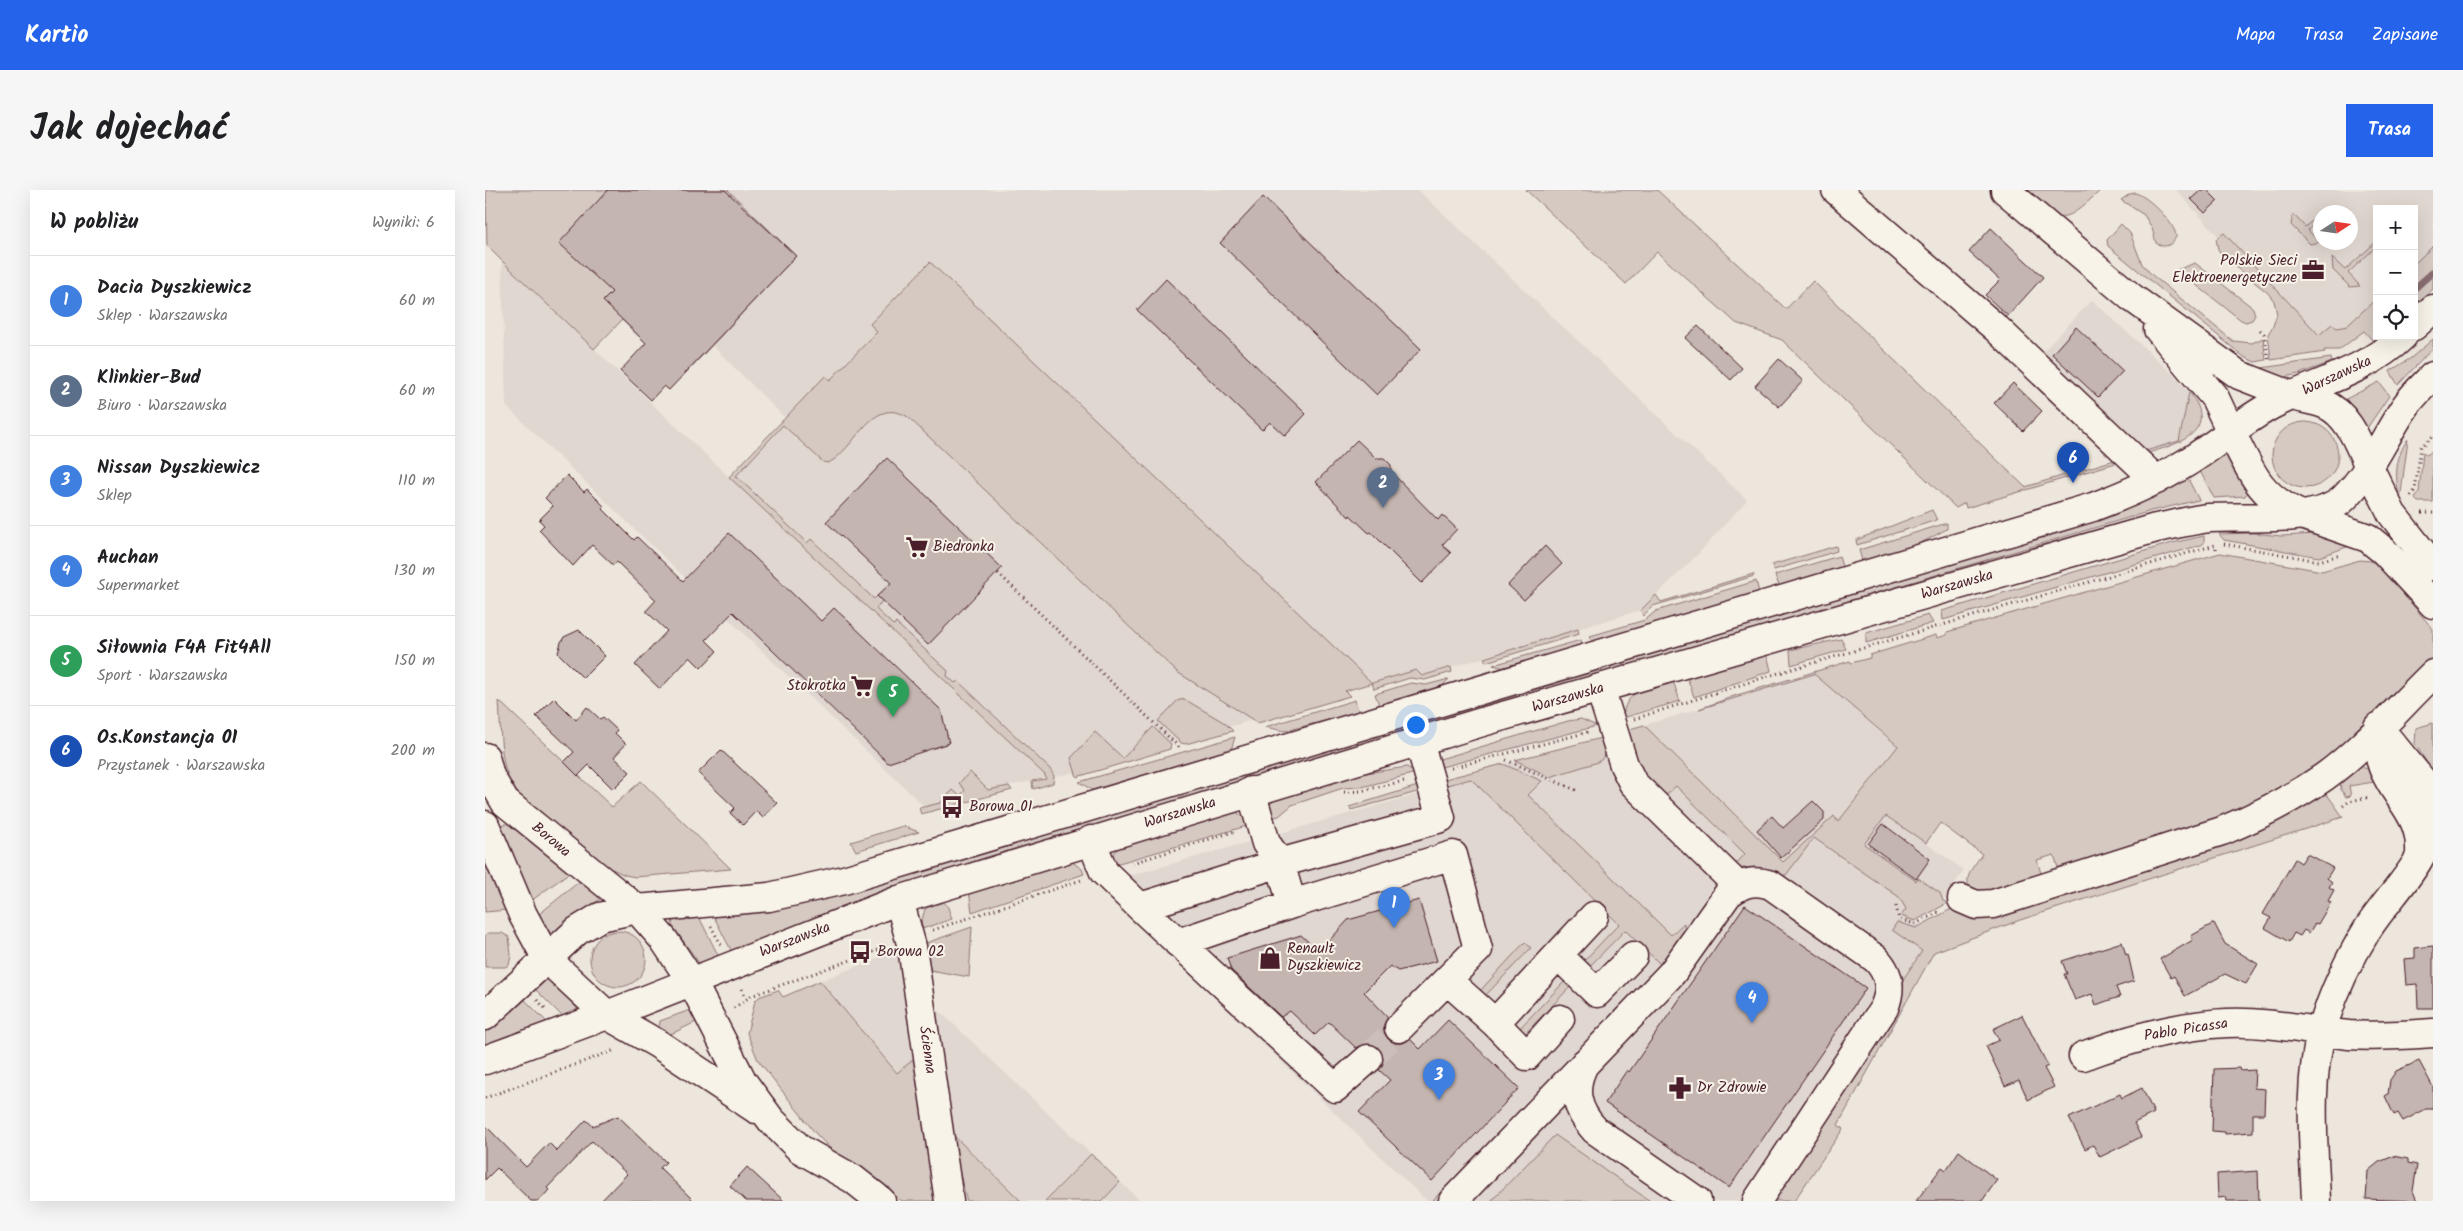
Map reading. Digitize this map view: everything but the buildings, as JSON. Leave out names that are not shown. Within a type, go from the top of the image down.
[{"type":"main road","points":[[1836,190],[1997,329],[2156,480]]},
{"type":"main road","points":[[2005,190],[2131,297],[2239,376],[2293,396],[2325,404],[2337,413],[2351,430],[2401,528],[2433,566]]},
{"type":"main road","points":[[2131,297],[2211,393],[2265,493],[2279,505],[2299,514],[2324,510],[2335,506],[2354,487],[2369,467],[2407,403],[2433,376]]},
{"type":"main road","points":[[2418,322],[2433,309]]},
{"type":"main road","name":"Warszawska","points":[[2293,396],[2374,360],[2398,340]]},
{"type":"main road","points":[[485,1016],[587,924],[600,917],[637,909],[769,897],[843,880],[2093,508],[2156,480],[2187,462],[2271,406],[2293,396]]},
{"type":"main road","name":"Warszawska","points":[[607,1015],[899,900],[1419,741],[2156,528],[2209,518],[2283,517],[2299,514],[2368,538],[2385,552],[2433,604]]},
{"type":"main road","points":[[1962,899],[1976,905],[1993,904],[2222,831],[2252,818],[2277,806],[2324,777],[2433,674]]},
{"type":"main road","points":[[1600,688],[1624,765],[1633,783],[1738,886]]},
{"type":"main road","points":[[2378,727],[2425,784],[2433,807]]},
{"type":"main road","points":[[2378,727],[2380,754],[2384,770],[2418,827],[2421,840],[2420,856]]},
{"type":"main road","points":[[1399,1028],[1478,949],[1453,855],[1419,741]]},
{"type":"main road","name":"Borowa","points":[[485,757],[490,776],[505,802],[637,909],[664,940],[692,982],[743,1082],[771,1120]]},
{"type":"main road","points":[[1251,791],[1266,843],[1279,863],[1292,904]]},
{"type":"main road","points":[[1140,907],[1279,863],[1441,818]]},
{"type":"main road","points":[[2317,1201],[2312,1119],[2315,1073],[2322,1031],[2345,969],[2368,928],[2420,856],[2433,820]]},
{"type":"main road","points":[[485,825],[523,914],[547,959],[607,1015],[658,1044],[771,1120],[800,1149],[853,1180],[881,1201]]},
{"type":"main road","points":[[1091,840],[1104,872],[1335,1088],[1368,1060]]},
{"type":"main road","points":[[1178,943],[1292,904],[1453,855]]},
{"type":"main road","points":[[1453,1201],[1672,973],[1719,905],[1738,886],[1752,881],[1771,885],[1876,959],[1887,976],[1889,986],[1885,1008],[1757,1201]]},
{"type":"main road","name":"Ścienna","points":[[899,900],[912,947],[949,1201]]},
{"type":"main road","points":[[1495,1023],[1594,916]]},
{"type":"main road","points":[[1558,955],[1597,993],[1633,956]]},
{"type":"main road","points":[[1447,980],[1495,1023],[1527,1056],[1560,1019]]},
{"type":"main road","points":[[485,1060],[607,1015]]},
{"type":"main road","name":"Pablo Picassa","points":[[2083,1056],[2127,1040],[2227,1023],[2275,1024],[2349,1035],[2399,1036],[2433,1033]]},
{"type":"main road","points":[[1585,1063],[1578,1077],[1576,1092],[1578,1105],[1587,1122],[1595,1130],[1697,1201]]},
{"type":"path","points":[[2260,330],[2264,334],[2269,364]]},
{"type":"path","points":[[2407,503],[2415,490],[2421,447],[2433,436]]},
{"type":"path","points":[[1633,719],[1765,677],[2215,545],[2223,544],[2319,562],[2342,554]]},
{"type":"path","points":[[998,573],[1181,749]]},
{"type":"path","points":[[1506,760],[1578,791]]},
{"type":"path","points":[[1896,906],[1899,919],[1915,924],[1962,899]]},
{"type":"path","points":[[710,924],[725,953]]},
{"type":"path","points":[[727,1012],[739,1006],[751,996],[890,946]]},
{"type":"path","points":[[742,989],[744,995]]},
{"type":"path","points":[[485,1098],[598,1055],[622,1050]]},
{"type":"shaded area","points":[[486,190],[728,190],[796,256],[682,377],[622,320],[594,349],[487,246]]},
{"type":"shaded area","points":[[728,190],[1418,190],[1747,500],[1697,555],[1641,610],[1422,676],[1416,670],[1372,683],[1363,675],[1274,713],[1229,727],[1076,772],[988,790],[926,808],[506,406],[502,261],[729,477],[785,418],[712,345],[796,256]]},
{"type":"shaded area","points":[[1526,190],[1657,190],[1786,309],[1813,281],[2025,487],[2118,459],[2119,462],[1966,508],[1965,503],[1956,508],[1782,340],[1736,323],[1657,252],[1626,284]]},
{"type":"shaded area","points":[[2024,190],[2101,190],[2078,210],[2070,215],[2063,216],[2048,209]]},
{"type":"shaded area","name":"Polskie Sieci Elektroenergetyczne","points":[[2176,190],[2433,190],[2433,261],[2418,274],[2418,205],[2373,205],[2373,314],[2323,350]]},
{"type":"shaded area","points":[[2135,193],[2154,205],[2172,225],[2176,237],[2170,244],[2162,246],[2156,243],[2152,228],[2144,215],[2121,200]]},
{"type":"shaded area","points":[[2293,214],[2305,227],[2313,220],[2313,225],[2308,230],[2313,235],[2313,243],[2310,244],[2291,225]]},
{"type":"shaded area","points":[[2121,224],[2130,233],[2142,264],[2152,275],[2233,341],[2252,343],[2263,338],[2266,360],[2255,362],[2244,357],[2108,246],[2107,240]]},
{"type":"shaded area","points":[[2224,233],[2319,335],[2332,324],[2337,328],[2347,326],[2373,302],[2373,339],[2364,331],[2339,350],[2324,350],[2325,352],[2271,360],[2268,334],[2277,314],[2274,301],[2268,293],[2223,257],[2218,249],[2216,239]]},
{"type":"shaded area","points":[[2373,245],[2373,250],[2348,273],[2360,286],[2350,287],[2333,270],[2332,258],[2345,270]]},
{"type":"shaded area","points":[[2433,246],[2433,289],[2418,302],[2418,295],[2418,260]]},
{"type":"shaded area","points":[[930,262],[1372,683],[1345,691],[1350,696],[1258,723],[1177,672],[908,417],[895,412],[884,413],[874,418],[838,457],[828,463],[823,462],[783,425],[736,476],[807,543],[811,539],[874,599],[877,596],[882,601],[876,609],[893,625],[896,623],[948,671],[947,676],[955,683],[958,681],[1050,769],[1054,776],[1053,783],[1033,789],[1032,781],[1046,779],[1045,775],[729,477],[825,376],[830,380],[877,332],[870,324]]},
{"type":"shaded area","points":[[2195,263],[2253,308],[2255,315],[2252,320],[2246,322],[2241,320],[2177,270]]},
{"type":"shaded area","points":[[2092,300],[2174,375],[2189,392],[2179,441],[2139,453],[2036,359]]},
{"type":"shaded area","points":[[2433,339],[2433,348],[2398,385],[2390,371],[2411,358]]},
{"type":"shaded area","points":[[2331,358],[2332,362],[2299,374],[2280,378],[2251,373],[2261,368]]},
{"type":"shaded area","points":[[2379,382],[2389,396],[2367,428],[2346,399]]},
{"type":"shaded area","points":[[2189,392],[2198,406],[2200,418],[2197,428],[2179,442],[2141,455],[2139,453],[2179,441]]},
{"type":"shaded area","points":[[2298,422],[2312,422],[2324,427],[2333,436],[2338,448],[2336,468],[2329,479],[2312,488],[2298,488],[2286,483],[2277,474],[2272,462],[2272,448],[2277,436],[2286,427]]},
{"type":"shaded area","points":[[2408,439],[2400,501],[2397,484],[2398,461],[2403,446]]},
{"type":"shaded area","points":[[2433,450],[2433,502],[2418,502],[2415,499],[2419,492],[2423,452],[2427,455]]},
{"type":"shaded area","points":[[2225,453],[2228,454],[2248,492],[2245,496],[2214,498],[2199,469]]},
{"type":"shaded area","points":[[2187,477],[2199,500],[2151,511],[987,857],[923,878],[732,952],[713,915]]},
{"type":"shaded area","points":[[1932,510],[1937,520],[1857,545],[1856,540]]},
{"type":"shaded area","points":[[1947,523],[1947,529],[1919,544],[1862,561],[1859,550]]},
{"type":"shaded area","points":[[2254,533],[2281,536],[2316,534],[2355,544],[2319,557],[2224,540],[2219,534]]},
{"type":"shaded area","points":[[2204,536],[2204,543],[2201,545],[1943,620],[1942,611],[2172,543]]},
{"type":"shaded area","points":[[1836,546],[1837,551],[1774,570],[1772,565]]},
{"type":"shaded area","points":[[2220,553],[2322,571],[2360,560],[2371,561],[2379,566],[2433,629],[2433,659],[2337,753],[2254,808],[2060,874],[2054,855],[2037,860],[2043,880],[1993,896],[1969,889],[1969,875],[1982,854],[1940,823],[1926,843],[1886,816],[1864,844],[1916,881],[1918,878],[1940,893],[1943,901],[1948,903],[1915,921],[1901,916],[1906,909],[1899,897],[1814,838],[1786,875],[1779,876],[1754,867],[1735,869],[1733,867],[1745,854],[1676,786],[1663,798],[1643,778],[1626,730],[1644,725],[1783,862],[1834,816],[1838,822],[1898,746],[1814,674],[1699,709],[1734,696],[1850,661],[1851,663],[1870,658],[1870,655],[1936,635],[1937,638],[1947,635],[1947,632]]},
{"type":"shaded area","points":[[1839,556],[1842,567],[1779,586],[1775,575]]},
{"type":"shaded area","points":[[1753,574],[1754,576],[1653,606],[1643,616],[1641,610],[1656,595],[1661,602]]},
{"type":"shaded area","points":[[1756,581],[1759,592],[1592,642],[1590,636],[1645,620],[1656,611]]},
{"type":"shaded area","points":[[1928,615],[1933,623],[1866,643],[1866,633]]},
{"type":"shaded area","points":[[1578,629],[1579,634],[1486,662],[1484,658]]},
{"type":"shaded area","points":[[1841,639],[1846,649],[1791,665],[1790,650]]},
{"type":"shaded area","points":[[1581,640],[1582,645],[1504,668],[1493,665]]},
{"type":"shaded area","points":[[1765,656],[1768,658],[1771,671],[1694,697],[1687,677],[1689,674]]},
{"type":"shaded area","points":[[1451,667],[1452,672],[1425,680],[1410,678],[1374,689],[1372,683],[1416,670],[1422,676]]},
{"type":"shaded area","points":[[1814,674],[1898,747],[1860,797],[1964,870],[1943,901],[1907,903],[1934,952],[1838,1125],[1843,1129],[1794,1201],[1427,1201],[1097,885],[1471,779],[1503,764],[1605,737]]},
{"type":"shaded area","points":[[1449,679],[1441,687],[1379,705],[1375,694],[1411,683],[1426,685]]},
{"type":"shaded area","points":[[1673,681],[1680,701],[1623,718],[1624,708],[1633,695],[1647,688]]},
{"type":"shaded area","points":[[1184,699],[1225,723],[1233,731],[1186,744],[1181,743],[1158,721],[1177,701]]},
{"type":"shaded area","points":[[1355,700],[1359,712],[1285,731],[1265,727]]},
{"type":"shaded area","points":[[499,701],[612,807],[641,781],[731,869],[635,877],[625,875],[610,868],[537,813],[514,788],[508,777],[503,759]]},
{"type":"shaded area","points":[[1581,719],[1597,726],[1434,769],[1440,759],[1568,721]]},
{"type":"shaded area","points":[[2433,723],[2433,772],[2415,744],[2416,728]]},
{"type":"shaded area","points":[[1153,727],[1171,744],[1170,749],[1077,777],[1071,758],[1095,732],[1123,758]]},
{"type":"shaded area","points":[[1235,737],[1232,747],[1226,753],[1225,751],[1092,790],[1079,782]]},
{"type":"shaded area","points":[[1605,737],[1607,752],[1601,760],[1550,777],[1515,760]]},
{"type":"shaded area","points":[[1503,764],[1542,781],[1528,795],[1671,935],[1684,923],[1685,933],[1666,965],[1440,1201],[1432,1201],[1660,964],[1625,930],[1584,972],[1579,966],[1619,924],[1471,779],[1439,787],[1437,781]]},
{"type":"shaded area","points":[[2358,766],[2371,770],[2374,782],[2349,786],[2351,796],[2346,797],[2341,790],[2340,779]]},
{"type":"shaded area","points":[[1407,767],[1416,773],[1362,787],[1343,788],[1292,805],[1279,816],[1268,819],[1269,807],[1278,798],[1351,777],[1352,775]]},
{"type":"shaded area","points":[[970,772],[988,790],[1009,786],[1012,790],[921,814],[919,808],[940,803],[953,790],[960,796],[965,790],[959,783]]},
{"type":"shaded area","points":[[1421,785],[1421,791],[1351,810],[1349,807]]},
{"type":"shaded area","points":[[2324,793],[2343,817],[2020,920],[1934,952],[1838,1125],[1843,1129],[1794,1201],[1768,1201],[1902,993],[1902,981],[1922,951],[1892,930],[1897,922],[1916,928],[1957,906]]},
{"type":"shaded area","points":[[1236,812],[1246,819],[1250,825],[1112,865],[1114,854],[1122,846]]},
{"type":"shaded area","points":[[504,824],[509,824],[570,872],[531,901],[501,829]]},
{"type":"shaded area","points":[[903,826],[919,832],[856,851],[851,842]]},
{"type":"shaded area","points":[[1071,861],[1082,869],[1084,874],[972,912],[969,891]]},
{"type":"shaded area","points":[[485,862],[507,910],[485,912]]},
{"type":"shaded area","points":[[581,880],[599,895],[600,899],[553,933],[550,933],[538,915]]},
{"type":"shaded area","points":[[942,901],[947,905],[952,919],[922,929],[921,923],[925,909]]},
{"type":"shaded area","points":[[699,917],[719,957],[702,963],[699,963],[672,925],[673,919]]},
{"type":"shaded area","points":[[972,927],[969,977],[930,970],[926,943]]},
{"type":"shaded area","points":[[613,931],[623,931],[638,939],[644,948],[646,959],[644,970],[638,979],[623,987],[613,987],[602,982],[595,975],[590,964],[590,954],[595,943],[602,936]]},
{"type":"shaded area","points":[[488,933],[502,933],[509,937],[511,955],[509,965],[505,967],[485,967],[485,935]]},
{"type":"shaded area","points":[[1525,942],[1531,948],[1485,996],[1479,992]]},
{"type":"shaded area","points":[[903,948],[915,1058],[898,1073],[820,981]]},
{"type":"shaded area","points":[[545,979],[549,980],[577,1008],[577,1013],[564,1018],[535,989]]},
{"type":"shaded area","points":[[1566,980],[1571,986],[1520,1039],[1515,1033]]},
{"type":"shaded area","points":[[820,981],[897,1073],[915,1058],[940,1193],[935,1201],[902,1201],[834,1152],[816,1134],[758,1060],[747,1033],[755,1001],[759,997],[778,990],[783,997]]},
{"type":"shaded area","points":[[524,999],[548,1023],[485,1048],[485,1031]]},
{"type":"shaded area","points":[[934,1006],[1091,1154],[1045,1201],[1021,1201],[948,1130]]},
{"type":"shaded area","points":[[690,1010],[698,1021],[669,1035],[659,1028],[660,1021]]},
{"type":"shaded area","points":[[948,1130],[1021,1201],[967,1201]]},
{"type":"shaded area","points":[[1555,1135],[1650,1201],[1491,1201]]},
{"type":"shaded area","points":[[1091,1154],[1120,1182],[1102,1201],[1045,1201]]},
{"type":"shaded area","points":[[1120,1182],[1141,1201],[1102,1201]]},
{"type":"waterway","points":[[2418,285],[2433,272]]},
{"type":"tunnel","points":[[1368,1059],[1399,1028]]},
{"type":"place","name":"Polskie Sieci Elektroenergetyczne","points":[[2313,270]]},
{"type":"place","name":"Os.Konstancja 01","points":[[2073,483]]},
{"type":"place","name":"Klinkier-Bud","points":[[1383,508]]},
{"type":"place","name":"Biedronka","points":[[917,547]]},
{"type":"place","name":"Stokrotka","points":[[862,686]]},
{"type":"place","name":"Siłownia F4A Fit4All","points":[[893,717]]},
{"type":"place","name":"Borowa 01","points":[[952,807]]},
{"type":"place","name":"Dacia Dyszkiewicz","points":[[1394,928]]},
{"type":"place","name":"Borowa 02","points":[[860,952]]},
{"type":"place","name":"Renault Dyszkiewicz","points":[[1270,958]]},
{"type":"place","name":"Auchan","points":[[1752,1023]]},
{"type":"place","name":"Dr Zdrowie","points":[[1680,1088]]},
{"type":"place","name":"Nissan Dyszkiewicz","points":[[1439,1100]]}]
